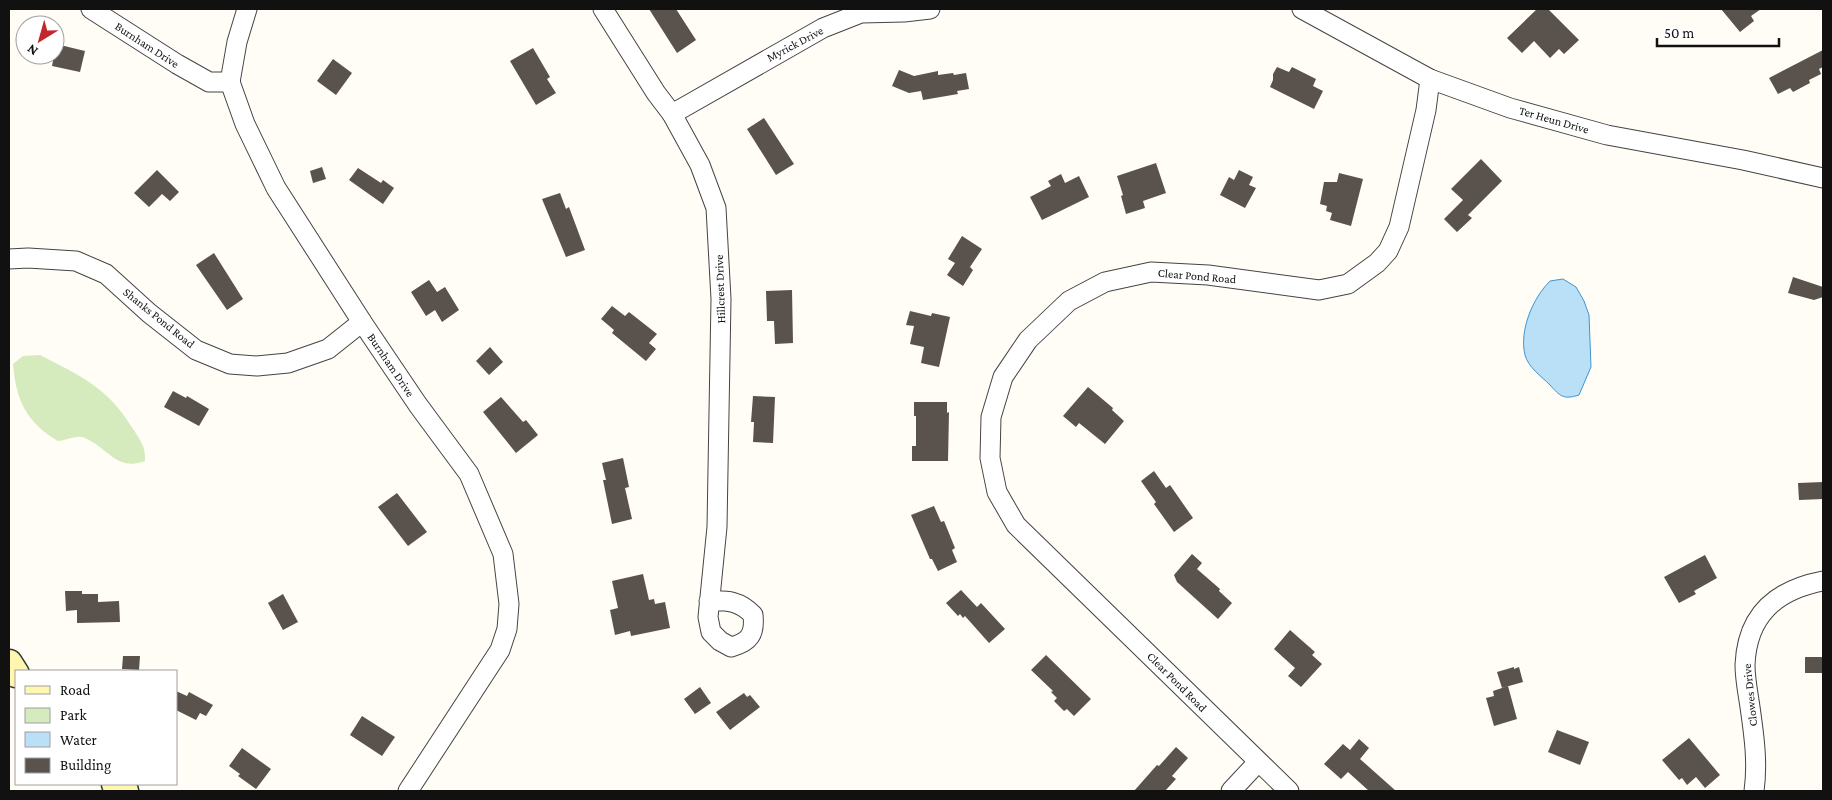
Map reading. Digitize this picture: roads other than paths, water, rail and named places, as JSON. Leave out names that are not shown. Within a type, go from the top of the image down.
[{"type":"street","name":"Burnham Drive","points":[[91,9],[208,82],[230,82],[245,124],[276,188],[362,322],[418,405],[468,474],[503,554],[509,604],[507,629],[500,650],[408,791]]},
{"type":"street","points":[[230,82],[237,42],[247,9]]},
{"type":"street","name":"Hillcrest Drive","points":[[603,9],[656,93],[672,114],[700,165],[716,208],[721,299],[717,527],[709,601]]},
{"type":"street","name":"Myrick Drive","points":[[672,114],[823,28],[862,13],[930,9]]},
{"type":"street","name":"Ter Heun Drive","points":[[1302,9],[1430,80],[1510,108],[1607,135],[1743,160],[1823,178]]},
{"type":"street","name":"Clear Pond Road","points":[[1289,791],[1016,525],[997,492],[990,458],[991,417],[1004,377],[1028,340],[1069,301],[1105,282],[1151,272],[1208,275],[1319,290],[1348,284],[1377,263],[1388,251],[1399,226],[1426,110],[1430,80]]},
{"type":"street","name":"Shanks Pond Road","points":[[9,259],[28,258],[76,261],[106,274],[149,313],[196,350],[230,364],[257,366],[288,363],[328,349],[362,322]]},
{"type":"street","name":"Clowes Drive","points":[[1754,791],[1756,764],[1745,666],[1751,633],[1758,619],[1772,602],[1782,595],[1806,584],[1823,581]]},
{"type":"street","points":[[1230,791],[1258,762]]},
{"type":"water","points":[[1563,279],[1576,287],[1589,315],[1591,367],[1579,395],[1569,397],[1559,394],[1532,367],[1525,355],[1524,345],[1526,325],[1538,296],[1550,281]]}]
